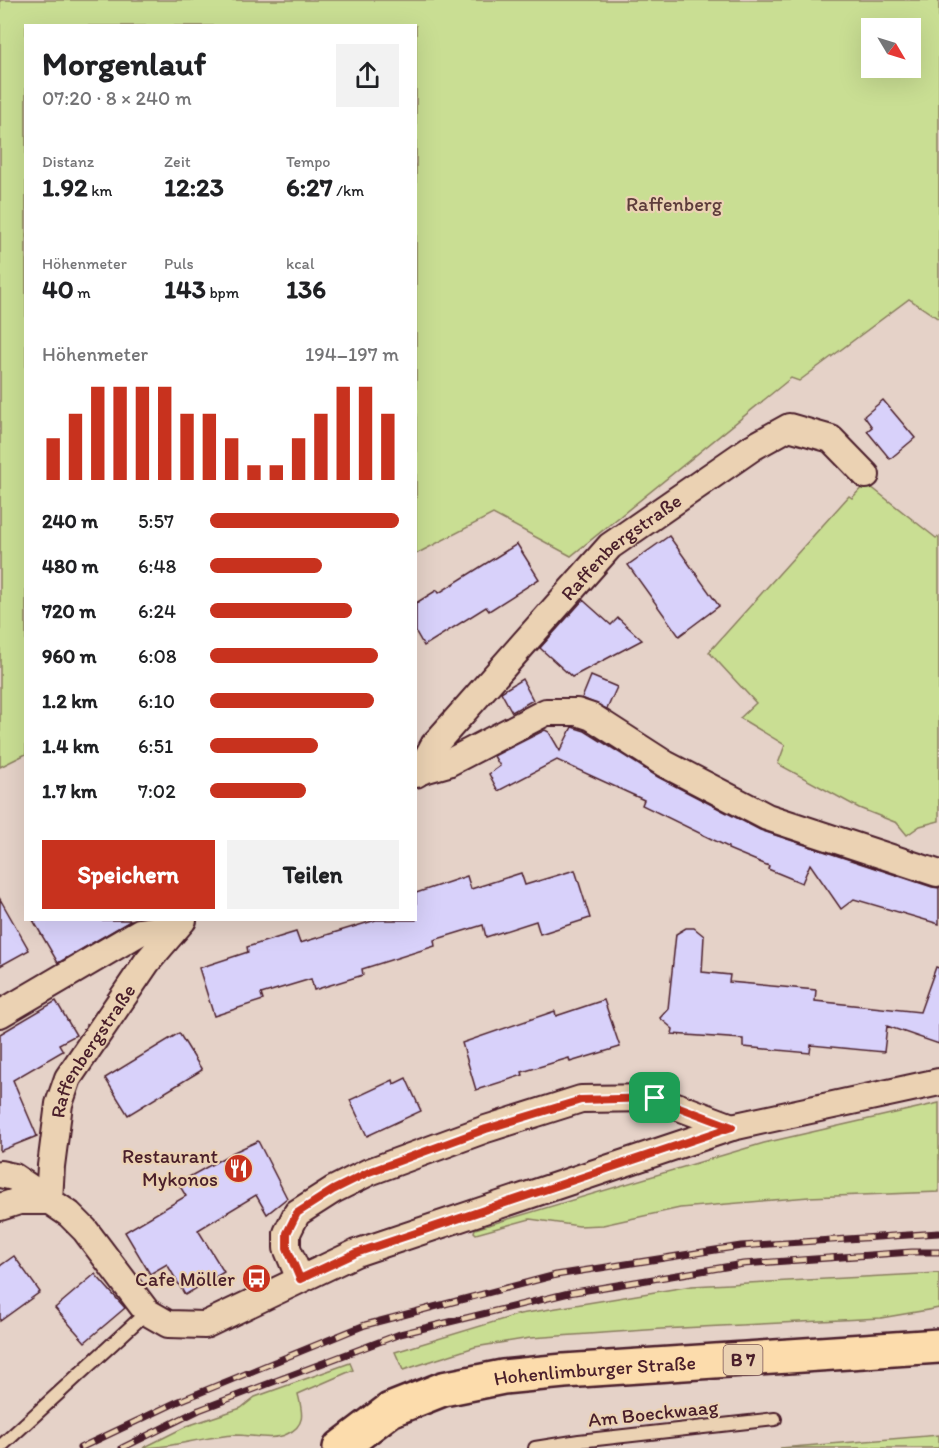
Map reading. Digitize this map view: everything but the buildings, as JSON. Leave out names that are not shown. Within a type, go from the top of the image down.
[{"type":"main road","name":"Hohenlimburger Straße","points":[[340,1448],[390,1410],[443,1389],[503,1377],[930,1347]]},
{"type":"street","name":"Raffenbergstraße","points":[[418,772],[434,745],[610,546],[753,447],[789,427],[831,439],[866,475]]},
{"type":"street","name":"Raffenbergstraße","points":[[418,772],[448,763],[546,712],[577,712],[592,717],[665,764],[767,817],[937,873]]},
{"type":"street","name":"Raffenbergstraße","points":[[49,1201],[59,1104],[68,1078],[147,962],[180,923]]},
{"type":"street","points":[[0,1014],[140,932],[180,923]]},
{"type":"street","points":[[0,1174],[14,1177],[69,1214],[85,1230],[147,1312],[168,1324],[205,1325],[356,1253],[732,1127],[939,1082]]},
{"type":"street","points":[[300,1279],[287,1248],[287,1233],[297,1213],[333,1190],[369,1172],[486,1129],[581,1100],[655,1098],[732,1127]]},
{"type":"street","points":[[0,1207],[19,1201],[49,1201]]},
{"type":"lane","points":[[0,1447],[147,1312]]},
{"type":"lane","name":"Am Boeckwaag","points":[[535,1448],[590,1439],[776,1419]]},
{"type":"green space","name":"Raffenberg","points":[[0,0],[939,0],[939,319],[909,299],[799,381],[791,378],[571,556],[493,514],[417,553],[417,24],[24,24],[24,755],[0,767]]},
{"type":"green space","points":[[866,483],[936,538],[939,537],[939,821],[920,826],[907,835],[897,823],[859,808],[778,764],[785,745],[740,718],[756,703],[709,652],[849,496],[852,498]]},
{"type":"green space","points":[[939,1103],[939,1192],[809,1197],[680,1208],[603,1225],[579,1226],[530,1219],[476,1234],[474,1232],[475,1229],[764,1143]]},
{"type":"green space","points":[[939,1273],[939,1308],[881,1318],[530,1338],[475,1347],[403,1370],[395,1352],[520,1314],[692,1286]]},
{"type":"green space","points":[[350,1363],[353,1370],[298,1394],[302,1412],[300,1422],[287,1434],[269,1437],[236,1435],[212,1437],[143,1448],[187,1426],[241,1408],[255,1397]]},
{"type":"green space","points":[[939,1435],[939,1448],[780,1448]]},
{"type":"railway","points":[[80,1448],[177,1402],[365,1325],[556,1275],[741,1246],[939,1233]]},
{"type":"railway","points":[[122,1448],[199,1410],[400,1334],[569,1293],[743,1264],[939,1252]]},
{"type":"place","name":"Restaurant Mykonos","points":[[239,1168]]},
{"type":"place","name":"Cafe Möller","points":[[256,1279]]},
{"type":"route","points":[[655,1098],[732,1127],[356,1253],[300,1279],[287,1248],[287,1233],[297,1213],[333,1190],[369,1172],[486,1129],[581,1100],[655,1098]]}]
